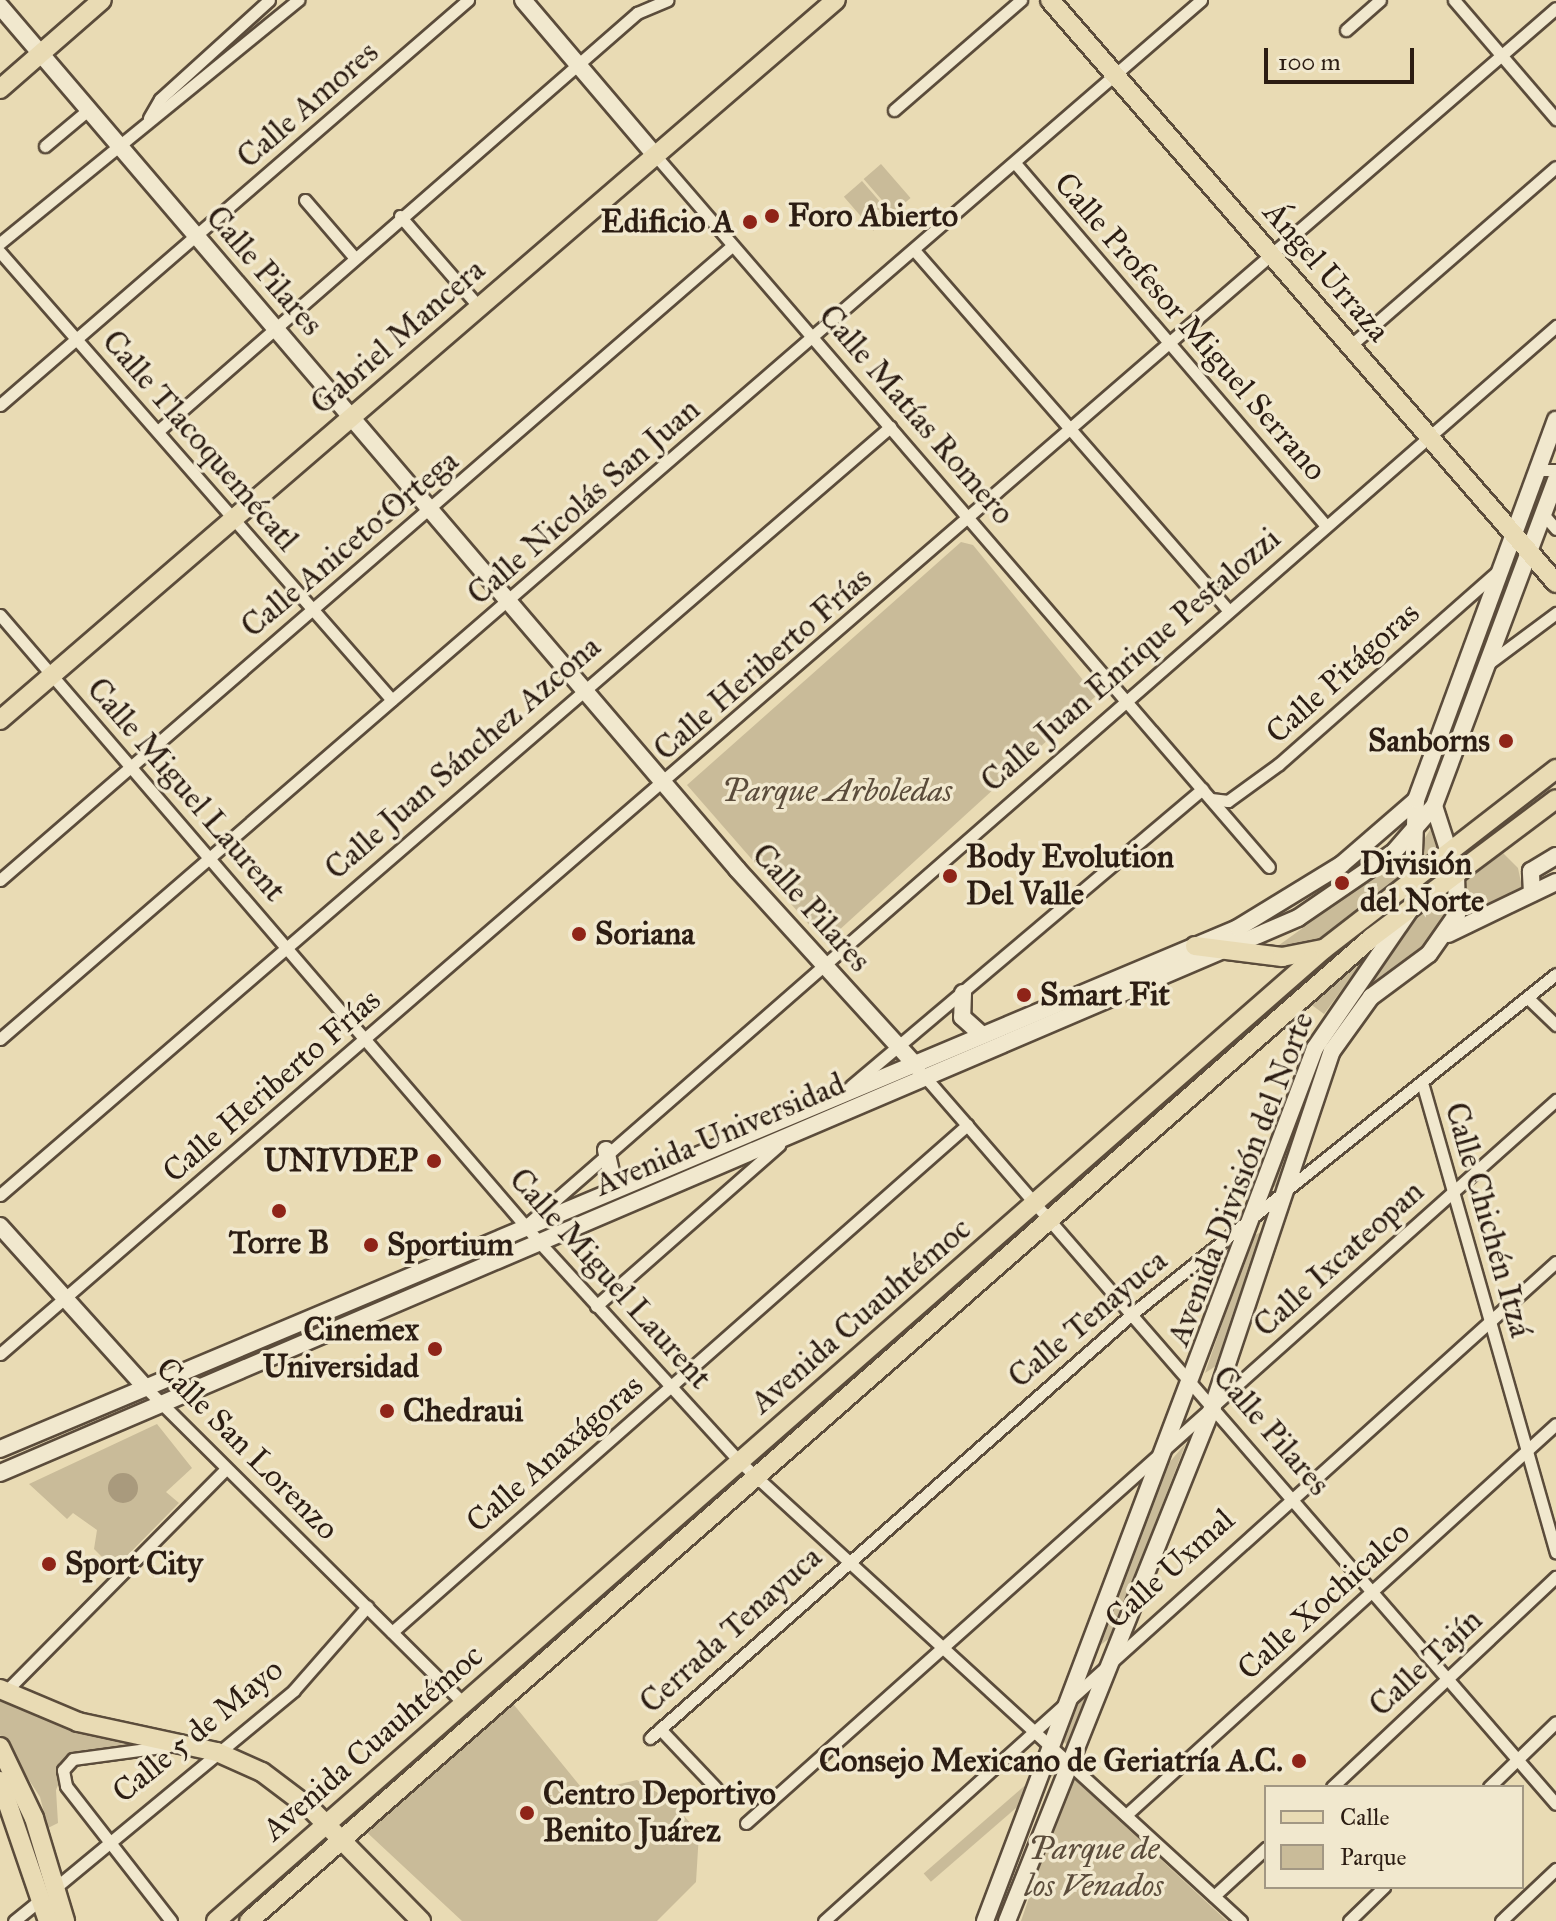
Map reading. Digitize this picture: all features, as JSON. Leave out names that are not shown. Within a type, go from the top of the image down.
[{"type":"main road","points":[[0,89],[102,0]]},
{"type":"main road","name":"Calle Matías Romero","points":[[523,0],[655,155]]},
{"type":"main road","name":"Gabriel Mancera","points":[[0,720],[836,0]]},
{"type":"main road","name":"Ángel Urraza","points":[[1050,0],[1556,583]]},
{"type":"main road","name":"Calle Pilares","points":[[0,6],[665,784],[926,1078]]},
{"type":"main road","name":"Avenida División del Norte","points":[[985,1921],[1193,1382],[1315,1048],[1412,907],[1418,873],[1416,800],[1556,420]]},
{"type":"main road","points":[[1448,934],[1457,914],[1456,874],[1434,806],[1555,481]]},
{"type":"main road","name":"Avenida Cuauhtémoc","points":[[220,1920],[463,1703],[1324,949],[1418,873],[1556,769]]},
{"type":"main road","name":"Avenida Cuauhtémoc","points":[[249,1921],[1412,907],[1556,799]]},
{"type":"main road","name":"Avenida Universidad","points":[[0,1449],[912,1061],[1195,946],[1308,887],[1381,836],[1416,800]]},
{"type":"main road","name":"Avenida Universidad","points":[[0,1473],[1226,952],[1298,918],[1417,831],[1434,806]]},
{"type":"main road","points":[[1532,893],[1531,871],[1556,856]]},
{"type":"main road","points":[[1448,934],[1556,882]]},
{"type":"main road","name":"Avenida División del Norte","points":[[1007,1921],[1068,1762],[1213,1406],[1347,1024],[1448,934]]},
{"type":"main road","points":[[1195,946],[1282,957],[1324,949]]},
{"type":"main road","points":[[963,993],[962,1017],[980,1033]]},
{"type":"main road","points":[[606,1150],[612,1175],[627,1184]]},
{"type":"main road","name":"Calle San Lorenzo","points":[[0,1226],[146,1388]]},
{"type":"main road","points":[[2,1690],[78,1722],[217,1752],[272,1779],[342,1839],[421,1921]]},
{"type":"main road","points":[[0,1747],[8,1784]]},
{"type":"main road","points":[[0,1757],[48,1894],[65,1921]]},
{"type":"main road","points":[[48,1894],[48,1921]]},
{"type":"street","points":[[149,118],[191,69],[269,0]]},
{"type":"street","points":[[0,243],[149,118],[203,82],[298,0]]},
{"type":"street","name":"Calle Amores","points":[[0,405],[468,0]]},
{"type":"street","points":[[637,13],[641,0]]},
{"type":"street","points":[[158,431],[274,325],[637,13],[667,0]]},
{"type":"street","points":[[894,110],[1021,0]]},
{"type":"street","name":"Calle Nicolás San Juan","points":[[0,1039],[392,700],[512,602],[810,336],[914,250],[1201,0]]},
{"type":"street","points":[[1346,30],[1380,0]]},
{"type":"street","points":[[1454,0],[1556,119]]},
{"type":"street","name":"Calle Heriberto Frías","points":[[0,1354],[665,784],[1556,8]]},
{"type":"street","points":[[255,13],[267,26]]},
{"type":"street","points":[[191,69],[203,82]]},
{"type":"street","points":[[45,146],[88,110]]},
{"type":"street","name":"Calle Matías Romero","points":[[655,155],[1269,867]]},
{"type":"street","name":"Calle Profesor Miguel Serrano","points":[[1015,163],[1325,525]]},
{"type":"street","points":[[1351,345],[1556,167]]},
{"type":"street","points":[[305,200],[354,257]]},
{"type":"street","points":[[400,216],[479,307]]},
{"type":"street","name":"Calle Aniceto Ortega","points":[[0,880],[433,509],[732,246]]},
{"type":"street","points":[[914,250],[1228,610]]},
{"type":"street","name":"Calle Tlacoquemécatl","points":[[0,252],[392,700]]},
{"type":"street","name":"Calle Juan Enrique Pestalozzi","points":[[526,1226],[606,1150],[822,961],[1556,326]]},
{"type":"street","name":"Calle Juan Sánchez Azcona","points":[[0,1195],[583,687],[890,427]]},
{"type":"street","points":[[1536,470],[1555,481]]},
{"type":"street","points":[[1531,487],[1555,481]]},
{"type":"street","points":[[384,516],[415,489]]},
{"type":"street","points":[[1543,514],[1556,529]]},
{"type":"street","name":"Calle Pitágoras","points":[[1211,799],[1228,801],[1279,764],[1501,567]]},
{"type":"street","points":[[1485,666],[1556,613]]},
{"type":"street","name":"Calle Miguel Laurent","points":[[0,615],[540,1243],[755,1478],[1241,1921]]},
{"type":"street","points":[[847,1090],[1202,789]]},
{"type":"street","name":"Calle Tenayuca","points":[[847,1561],[1133,1313],[1423,1086],[1556,974]]},
{"type":"street","points":[[1528,998],[1556,1025]]},
{"type":"street","name":"Calle Pilares","points":[[926,1078],[1052,1218],[1556,1804]]},
{"type":"street","name":"Calle Chichén Itzá","points":[[1423,1086],[1556,1552]]},
{"type":"street","name":"Calle Ixcateopan","points":[[746,1823],[1556,1100]]},
{"type":"street","name":"Calle Anaxágoras","points":[[392,1632],[967,1125]]},
{"type":"street","points":[[596,1306],[792,1134]]},
{"type":"street","name":"Calle Uxmal","points":[[824,1921],[1114,1653],[1556,1262]]},
{"type":"street","name":"Calle San Lorenzo","points":[[146,1388],[225,1470],[463,1703]]},
{"type":"street","name":"Calle Xochicalco","points":[[1126,1815],[1374,1593],[1556,1424]]},
{"type":"street","points":[[2,1690],[225,1470]]},
{"type":"street","name":"Cerrada Tenayuca","points":[[650,1738],[847,1561]]},
{"type":"street","name":"Calle Tajín","points":[[1334,1785],[1556,1577]]},
{"type":"street","name":"Calle 5 de Mayo","points":[[14,1921],[48,1894],[106,1839],[294,1690],[367,1607]]},
{"type":"street","points":[[1491,1785],[1556,1722]]},
{"type":"street","points":[[660,1729],[716,1788]]},
{"type":"street","points":[[171,1921],[66,1786],[63,1770],[73,1759],[182,1745]]},
{"type":"street","points":[[1214,1896],[1264,1850]]},
{"type":"street","points":[[1501,1921],[1556,1869]]},
{"type":"street","points":[[1349,1921],[1382,1889]]},
{"type":"green space","points":[[881,164],[911,198],[893,213],[864,179]]},
{"type":"green space","points":[[862,181],[892,215],[873,231],[844,197]]},
{"type":"green space","name":"Parque Arboledas","points":[[961,542],[973,545],[1096,696],[825,943],[687,785]]},
{"type":"green space","points":[[1433,825],[1441,849],[1425,860],[1420,846]]},
{"type":"green space","points":[[1499,849],[1518,868],[1522,887],[1465,921],[1467,872]]},
{"type":"green space","points":[[1411,850],[1401,878],[1311,946],[1275,948]]},
{"type":"green space","points":[[1448,885],[1444,927],[1347,1016],[1419,906]]},
{"type":"green space","points":[[1381,936],[1324,1014],[1305,1000]]},
{"type":"green space","points":[[1330,1031],[1336,1031],[1317,1070],[1285,1181],[1272,1188]]},
{"type":"green space","points":[[1266,1229],[1219,1364],[1205,1373],[1252,1237]]},
{"type":"green space","points":[[157,1424],[192,1468],[166,1492],[179,1503],[114,1569],[94,1549],[97,1530],[73,1513],[67,1519],[29,1484]]},
{"type":"green space","points":[[1186,1443],[1111,1637],[1098,1647],[1168,1464]]},
{"type":"green space","name":"Centro Deportivo Benito Juárez","points":[[501,1689],[585,1792],[637,1780],[671,1801],[699,1833],[696,1882],[657,1921],[462,1921],[359,1825]]},
{"type":"green space","points":[[1089,1692],[1070,1748],[1062,1740],[1076,1703]]},
{"type":"green space","points":[[0,1695],[151,1744],[70,1756],[56,1790],[58,1823],[48,1828],[40,1797],[0,1735]]},
{"type":"green space","points":[[1052,1762],[1059,1770],[931,1882],[924,1874]]},
{"type":"green space","name":"Parque de los Venados","points":[[1071,1776],[1227,1921],[1021,1921]]},
{"type":"shaded area","points":[[123,1473],[129,1474],[137,1482],[137,1494],[129,1502],[123,1503],[117,1502],[109,1494],[108,1488],[109,1482],[117,1474]]},
{"type":"place","name":"Foro Abierto","points":[[772,216]]},
{"type":"place","name":"Edificio A","points":[[750,222]]},
{"type":"place","name":"Sanborns","points":[[1506,741]]},
{"type":"place","name":"Body Evolution Del Valle","points":[[950,876]]},
{"type":"place","name":"División del Norte","points":[[1342,883]]},
{"type":"place","name":"Soriana","points":[[579,934]]},
{"type":"place","name":"Smart Fit","points":[[1024,995]]},
{"type":"place","name":"UNIVDEP","points":[[434,1161]]},
{"type":"place","name":"Torre B","points":[[279,1211]]},
{"type":"place","name":"Sportium","points":[[371,1245]]},
{"type":"place","name":"Cinemex Universidad","points":[[435,1349]]},
{"type":"place","name":"Chedraui","points":[[387,1411]]},
{"type":"place","name":"Sport City","points":[[49,1564]]},
{"type":"place","name":"Consejo Mexicano de Geriatría A.C.","points":[[1299,1761]]},
{"type":"place","name":"Centro Deportivo Benito Juárez","points":[[527,1813]]}]
